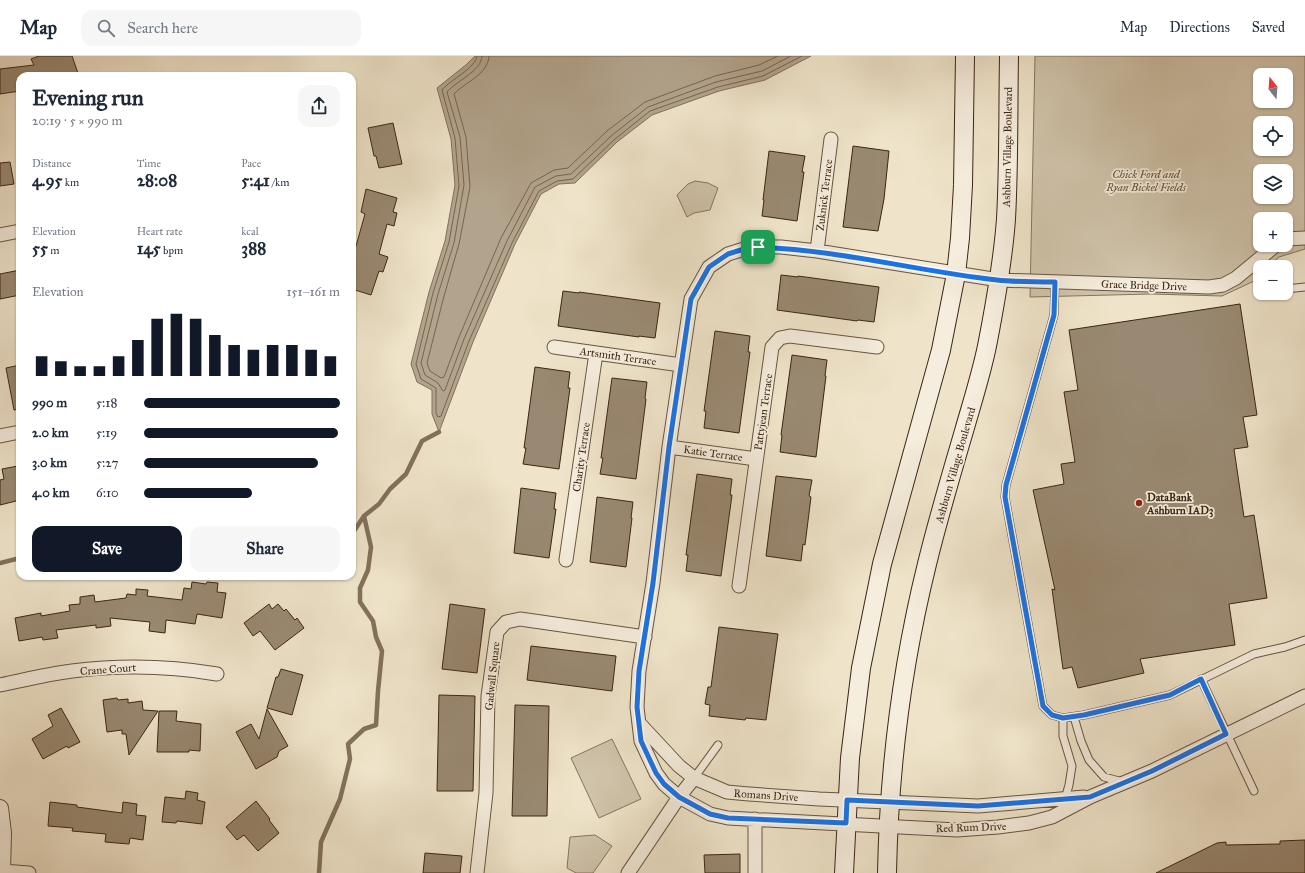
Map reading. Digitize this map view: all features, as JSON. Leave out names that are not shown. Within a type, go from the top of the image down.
[{"type":"main road","points":[[844,873],[850,758],[860,675],[875,593],[895,515],[931,390],[941,350],[956,274],[963,185],[965,56]]},
{"type":"main road","name":"Ashburn Village Boulevard","points":[[887,873],[892,766],[905,668],[916,611],[928,562],[987,348],[999,280],[1006,220],[1008,56]]},
{"type":"street","name":"Zuknick Terrace","points":[[817,251],[831,139]]},
{"type":"street","points":[[0,235],[16,232]]},
{"type":"street","points":[[1293,239],[1305,238]]},
{"type":"street","points":[[846,823],[728,818],[710,814],[679,797],[664,784],[656,773],[641,741],[637,707],[639,671],[653,583],[669,447],[691,299],[709,267],[728,254],[744,249],[758,247],[781,247],[817,251],[999,280]]},
{"type":"street","name":"Grace Bridge Drive","points":[[999,280],[1209,287],[1223,285],[1236,278],[1268,252]]},
{"type":"street","name":"Pattyjean Terrace","points":[[739,586],[772,347],[780,338],[790,336],[877,347]]},
{"type":"street","name":"Artsmith Terrace","points":[[554,347],[681,365]]},
{"type":"street","name":"Charity Terrace","points":[[566,560],[596,353]]},
{"type":"street","points":[[0,436],[16,433]]},
{"type":"street","name":"Katie Terrace","points":[[669,447],[756,459]]},
{"type":"street","name":"Gadwall Square","points":[[477,873],[486,793],[488,696],[496,632],[506,622],[520,619],[645,637]]},
{"type":"street","name":"Crane Court","points":[[0,685],[71,671],[115,667],[152,667],[217,674]]},
{"type":"street","name":"Red Rum Drive","points":[[846,823],[957,830],[1029,823],[1052,816],[1090,797],[1152,771],[1305,696]]},
{"type":"street","name":"Romans Drive","points":[[640,723],[670,757],[694,778],[727,792],[847,800]]},
{"type":"street","points":[[628,873],[679,797],[694,778]]},
{"type":"street","name":"Red Rum Drive","points":[[847,800],[978,806],[1090,797]]},
{"type":"street","points":[[0,808],[2,833],[2,872],[29,873]]},
{"type":"street","points":[[755,819],[755,873]]},
{"type":"lane","points":[[1055,282],[1054,315],[1006,485],[1005,497],[1043,706],[1052,715],[1063,718],[1074,717],[1170,695],[1254,654],[1285,647],[1305,640]]},
{"type":"lane","points":[[1293,288],[1305,287]]},
{"type":"lane","points":[[1201,679],[1254,791]]},
{"type":"lane","points":[[1074,717],[1081,741],[1089,760],[1104,776],[1125,783]]},
{"type":"lane","points":[[1063,718],[1063,736],[1072,766],[1065,799]]},
{"type":"lane","points":[[694,778],[718,745]]},
{"type":"green space","name":"Chick Ford and Ryan Bickel Fields","points":[[1035,56],[1305,56],[1305,249],[1279,257],[1276,260],[1253,260],[1253,281],[1222,296],[1151,294],[1030,297]]},
{"type":"green space","points":[[695,181],[708,183],[718,188],[710,210],[694,213],[687,217],[677,195],[688,184]]},
{"type":"green space","points":[[612,739],[641,799],[599,818],[571,758]]},
{"type":"green space","points":[[595,835],[612,846],[593,873],[576,873],[567,868],[570,837]]},
{"type":"water","points":[[475,56],[811,56],[765,80],[719,91],[652,115],[617,142],[575,183],[559,184],[541,194],[515,244],[473,342],[439,432],[432,414],[432,390],[417,382],[411,364],[429,292],[445,241],[455,185],[451,139],[437,88]]},
{"type":"building","points":[[39,56],[72,56],[78,72],[16,72],[16,92],[0,94],[0,69],[34,65],[31,59]]},
{"type":"building","points":[[393,123],[402,164],[379,168],[376,156],[374,156],[368,128]]},
{"type":"building","points":[[853,146],[889,151],[884,199],[878,231],[843,227]]},
{"type":"building","points":[[769,151],[805,156],[797,221],[762,216]]},
{"type":"building","points":[[10,162],[14,184],[0,186],[0,163]]},
{"type":"building","points":[[366,189],[397,198],[393,212],[397,213],[394,226],[387,224],[379,254],[388,257],[383,272],[379,271],[371,295],[356,290],[356,246],[365,214],[361,212]]},
{"type":"building","points":[[16,271],[16,296],[0,299],[0,274]]},
{"type":"building","points":[[781,275],[879,287],[874,322],[777,310]]},
{"type":"building","points":[[563,291],[660,303],[655,338],[558,326]]},
{"type":"building","name":"DataBank Ashburn IAD3","points":[[1240,304],[1257,415],[1243,417],[1248,447],[1234,449],[1244,517],[1254,515],[1267,598],[1229,604],[1235,645],[1140,659],[1144,673],[1078,688],[1072,667],[1063,669],[1052,589],[1055,590],[1033,490],[1064,484],[1061,464],[1075,462],[1064,392],[1078,390],[1069,330]]},
{"type":"building","points":[[715,331],[750,336],[748,352],[750,352],[739,433],[704,428],[706,411],[704,411]]},
{"type":"building","points":[[792,355],[827,360],[816,457],[780,452]]},
{"type":"building","points":[[16,366],[16,410],[14,410],[6,368]]},
{"type":"building","points":[[535,367],[570,372],[568,388],[570,388],[559,469],[523,464]]},
{"type":"building","points":[[612,378],[647,382],[636,479],[600,474]]},
{"type":"building","points":[[16,466],[16,501],[0,505],[0,480],[4,479],[2,469]]},
{"type":"building","points":[[697,474],[732,479],[730,495],[732,495],[721,576],[686,571],[688,555],[686,555]]},
{"type":"building","points":[[776,476],[812,480],[809,496],[811,497],[805,545],[803,544],[801,561],[766,556]]},
{"type":"building","points":[[521,488],[556,493],[554,509],[556,509],[549,558],[514,553]]},
{"type":"building","points":[[597,497],[633,502],[626,567],[590,562]]},
{"type":"building","points":[[192,582],[206,584],[207,582],[218,583],[217,592],[226,593],[222,618],[197,614],[195,624],[166,620],[165,633],[149,631],[150,622],[110,618],[111,626],[96,628],[96,625],[56,630],[58,638],[43,640],[42,637],[19,641],[15,618],[41,613],[41,616],[70,611],[69,605],[80,604],[80,597],[94,595],[95,602],[126,598],[127,594],[136,595],[136,589],[148,590],[147,596],[182,600],[184,588],[191,589]]},
{"type":"building","points":[[269,604],[272,609],[278,604],[284,611],[286,609],[295,620],[297,618],[304,628],[275,650],[260,631],[253,636],[244,623]]},
{"type":"building","points":[[450,604],[485,609],[477,673],[442,669]]},
{"type":"building","points":[[719,627],[778,634],[766,720],[746,718],[745,720],[709,716],[710,705],[705,704],[708,687],[711,687]]},
{"type":"building","points":[[531,646],[616,656],[612,691],[527,680]]},
{"type":"building","points":[[281,669],[303,675],[292,715],[267,708],[276,677],[278,677]]},
{"type":"building","points":[[439,695],[475,696],[473,791],[437,791]]},
{"type":"building","points":[[117,698],[118,700],[128,699],[128,703],[142,701],[143,710],[158,711],[129,755],[126,734],[122,734],[122,730],[107,732],[103,700]]},
{"type":"building","points":[[515,705],[549,706],[547,816],[512,816]]},
{"type":"building","points":[[61,708],[80,742],[68,748],[67,746],[43,759],[32,739],[53,726],[48,715]]},
{"type":"building","points":[[267,709],[288,746],[279,751],[277,757],[256,769],[236,732],[251,724],[259,739]]},
{"type":"building","points":[[159,711],[177,711],[176,721],[201,724],[200,751],[189,750],[189,752],[157,752]]},
{"type":"building","points":[[186,791],[198,793],[197,800],[205,802],[202,824],[177,821],[176,823],[162,822],[165,797],[185,799]]},
{"type":"building","points":[[256,801],[279,833],[258,851],[244,835],[237,840],[226,827]]},
{"type":"building","points":[[50,802],[122,813],[123,802],[137,804],[136,815],[146,816],[143,840],[130,838],[129,844],[105,842],[106,834],[72,831],[73,828],[48,826]]},
{"type":"building","points":[[1305,840],[1305,873],[1156,873],[1217,843],[1226,842],[1226,845],[1280,844],[1280,841]]},
{"type":"building","points":[[425,853],[462,856],[460,873],[423,873]]},
{"type":"building","points":[[740,854],[740,873],[705,873],[704,855]]},
{"type":"waterway","points":[[356,528],[364,516],[379,504],[390,489],[406,474],[422,441],[439,432]]},
{"type":"waterway","points":[[319,873],[321,842],[340,799],[350,759],[348,744],[364,729],[376,725],[382,651],[376,637],[373,621],[360,602],[360,588],[368,570],[371,547],[364,516]]},
{"type":"waterway","points":[[0,563],[16,559]]},
{"type":"place","name":"DataBank Ashburn IAD3","points":[[1139,503]]},
{"type":"route","points":[[758,247],[781,247],[817,251],[999,280],[1055,282],[1054,315],[1006,485],[1005,497],[1043,706],[1052,715],[1063,718],[1084,715],[1170,695],[1201,679],[1226,734],[1152,771],[1090,797],[978,806],[847,800],[846,823],[728,818],[710,814],[679,797],[664,784],[656,773],[641,741],[637,707],[639,671],[653,583],[669,447],[691,299],[709,267],[728,254],[744,249],[758,247]]}]
